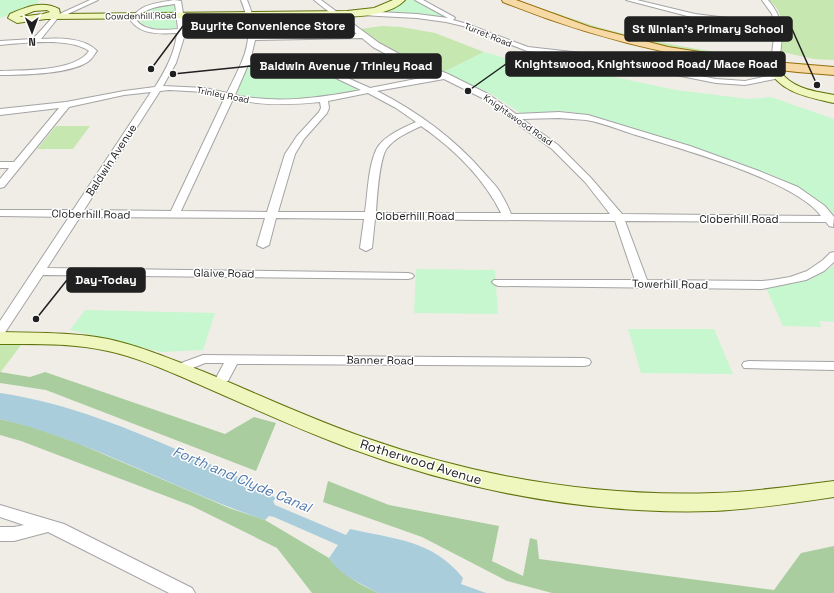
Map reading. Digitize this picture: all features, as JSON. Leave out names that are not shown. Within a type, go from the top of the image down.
[{"type":"main road","points":[[507,0],[557,21],[632,42],[689,54],[834,71]]},
{"type":"main road","points":[[530,0],[574,18],[652,39],[776,64],[834,63]]},
{"type":"street","points":[[35,41],[62,14],[95,0]]},
{"type":"street","points":[[174,215],[245,63],[251,47],[252,38],[249,15],[244,0]]},
{"type":"street","name":"Knightswood Road","points":[[317,0],[362,36],[387,52],[445,76],[485,96],[555,147],[573,163],[619,218],[642,284]]},
{"type":"street","name":"Cowdenhill Road","points":[[43,7],[62,14],[134,17],[335,14],[360,13],[384,8],[400,0]]},
{"type":"street","name":"Turret Road","points":[[418,0],[457,20],[458,23],[527,49],[590,56],[716,82],[752,82],[776,64]]},
{"type":"street","points":[[629,0],[695,16],[779,27]]},
{"type":"street","points":[[765,0],[772,8],[780,23],[776,64],[785,82],[797,88],[834,99]]},
{"type":"street","points":[[178,1],[150,7],[138,13],[134,17],[135,23],[141,28],[155,31],[182,31]]},
{"type":"street","name":"Baldwin Avenue","points":[[0,331],[168,73],[180,44],[182,31],[178,1]]},
{"type":"street","points":[[43,7],[10,19],[43,7]]},
{"type":"street","points":[[360,13],[417,16],[458,23]]},
{"type":"street","points":[[252,38],[362,36]]},
{"type":"street","points":[[0,43],[60,41],[85,45],[92,49],[93,54],[85,61],[69,66],[38,71],[3,73],[0,81]]},
{"type":"street","points":[[245,63],[288,63],[311,66],[335,74],[399,106],[452,144],[495,192],[508,217]]},
{"type":"street","name":"Trinley Road","points":[[0,112],[66,105],[157,88],[196,89],[276,103],[298,102],[324,99],[445,76]]},
{"type":"street","points":[[264,245],[290,154],[300,138],[323,113],[325,108],[324,99]]},
{"type":"street","points":[[0,185],[66,105]]},
{"type":"street","points":[[514,117],[549,114],[583,117],[656,138],[779,182],[821,208],[832,222]]},
{"type":"street","points":[[366,248],[376,168],[382,148],[397,134],[422,122]]},
{"type":"street","points":[[0,165],[15,166]]},
{"type":"street","name":"Cloberhill Road","points":[[0,213],[619,218],[832,222]]},
{"type":"street","name":"Towerhill Road","points":[[498,282],[770,284],[794,280],[812,273],[825,265],[834,255]]},
{"type":"street","name":"Glaive Road","points":[[39,271],[408,276]]},
{"type":"street","name":"Rotherwood Avenue","points":[[0,338],[67,339],[88,342],[136,353],[341,437],[399,458],[482,481],[538,492],[587,498],[675,502],[766,499],[834,489]]},
{"type":"street","name":"Banner Road","points":[[178,369],[203,359],[584,362]]},
{"type":"street","points":[[223,378],[233,359]]},
{"type":"street","points":[[749,365],[834,366]]},
{"type":"street","points":[[0,511],[48,525],[186,593]]},
{"type":"street","points":[[0,534],[14,534],[48,525]]},
{"type":"green space","points":[[0,0],[39,0],[37,5],[0,18]]},
{"type":"green space","points":[[407,0],[413,0],[448,19],[377,13],[396,7]]},
{"type":"green space","points":[[769,0],[834,0],[834,60],[814,59],[782,52],[781,18],[775,6]]},
{"type":"green space","points":[[174,4],[178,13],[176,14],[143,13],[147,10]]},
{"type":"green space","points":[[554,12],[599,27],[644,39],[737,55],[742,60],[645,43],[545,14]]},
{"type":"green space","points":[[176,18],[176,29],[151,28],[138,20]]},
{"type":"green space","points":[[382,26],[401,27],[435,33],[484,52],[444,72],[388,50],[360,29]]},
{"type":"green space","points":[[484,52],[519,62],[586,71],[676,90],[749,99],[771,97],[834,119],[834,217],[828,207],[782,179],[708,152],[573,112],[556,111],[522,114],[490,93],[444,72]]},
{"type":"green space","points":[[279,64],[306,68],[332,77],[358,89],[356,91],[330,96],[290,100],[263,99],[240,95],[236,92],[248,67],[251,65]]},
{"type":"green space","points":[[56,126],[90,126],[73,149],[37,149]]},
{"type":"green space","points":[[834,265],[834,322],[819,321],[822,327],[783,326],[766,288],[793,284],[810,279]]},
{"type":"green space","points":[[416,269],[495,270],[498,314],[414,313]]},
{"type":"green space","points":[[85,310],[215,313],[203,350],[160,352],[70,330]]},
{"type":"green space","points":[[628,329],[714,329],[733,374],[641,373]]},
{"type":"green space","points":[[0,345],[21,345],[0,373]]},
{"type":"green space","points":[[0,372],[30,377],[45,372],[225,434],[254,417],[276,423],[256,471],[46,390],[0,383]]},
{"type":"green space","points":[[0,419],[29,426],[75,442],[229,508],[265,520],[329,558],[345,574],[358,583],[378,593],[312,593],[277,548],[192,506],[21,441],[0,435]]},
{"type":"green space","points":[[328,481],[389,505],[499,526],[492,561],[523,576],[530,538],[537,540],[539,559],[774,590],[801,553],[834,546],[834,593],[552,593],[507,581],[422,537],[323,502]]},
{"type":"water","points":[[0,393],[25,397],[74,410],[145,436],[256,486],[276,498],[273,501],[275,505],[346,535],[350,529],[397,539],[426,548],[451,565],[463,578],[461,584],[486,593],[378,593],[348,577],[335,566],[329,558],[338,545],[274,517],[269,516],[265,520],[232,508],[68,440],[34,428],[0,419]]},
{"type":"place","name":"Buyrite Convenience Store","points":[[151,69]]},
{"type":"place","name":"Baldwin Avenue / Trinley Road","points":[[173,74]]},
{"type":"place","name":"St Ninian's Primary School","points":[[817,85]]},
{"type":"place","name":"Knightswood, Knightswood Road/ Mace Road","points":[[468,91]]},
{"type":"place","name":"Day-Today","points":[[36,319]]},
{"type":"water label","name":"Forth and Clyde Canal","points":[[242,479]]}]
